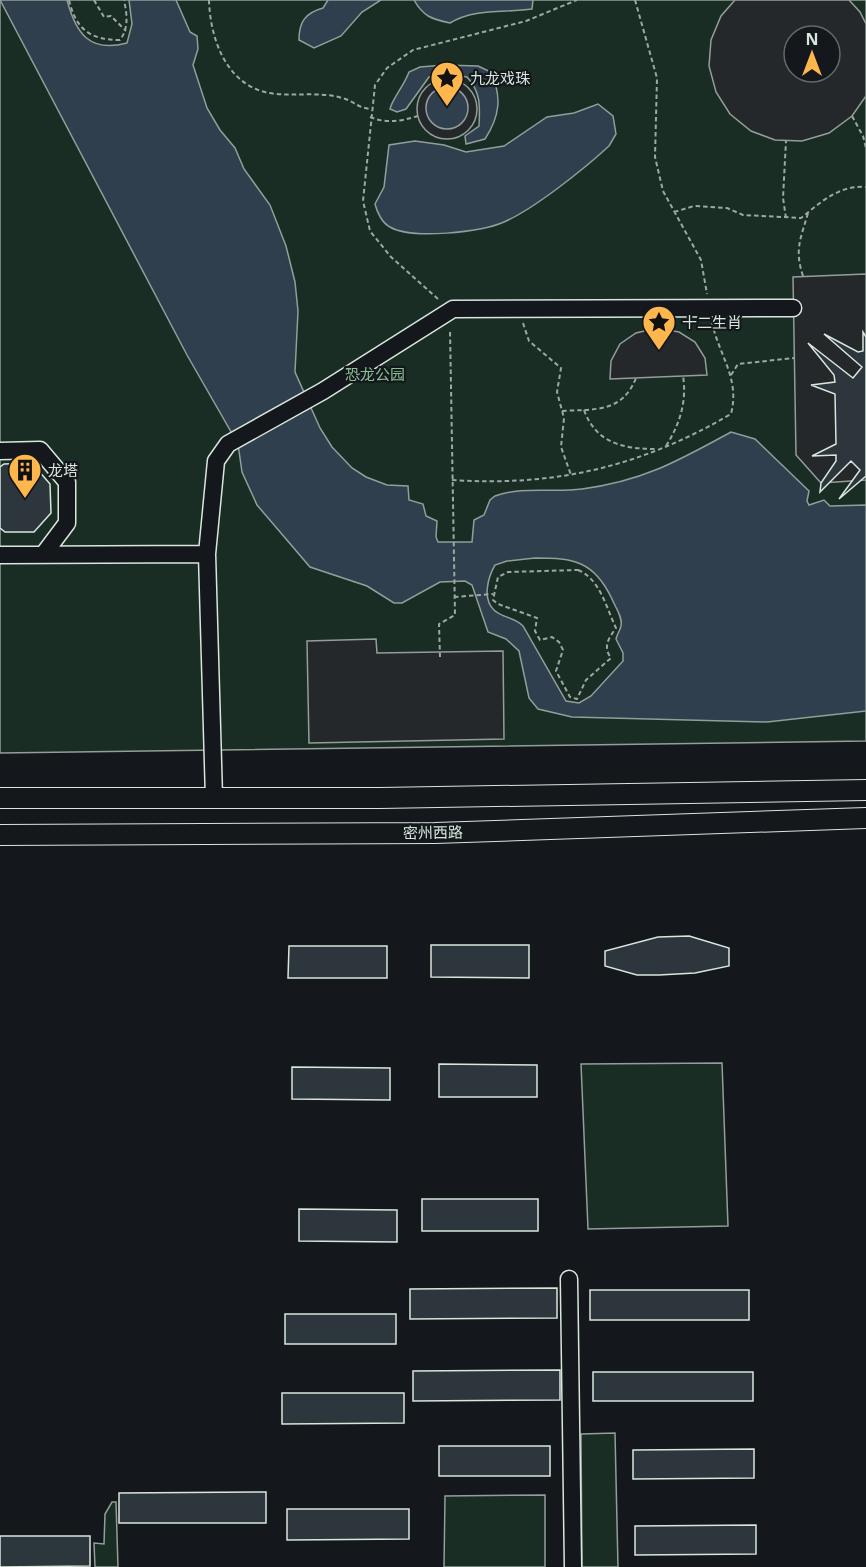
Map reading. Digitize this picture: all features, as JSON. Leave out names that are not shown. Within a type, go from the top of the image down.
[{"type":"main road","points":[[0,798],[214,798],[866,790]]},
{"type":"main road","name":"密州西路","points":[[0,835],[435,833],[866,818]]},
{"type":"street","points":[[214,798],[207,554],[216,461],[228,444],[323,391],[450,311],[793,308]]},
{"type":"street","points":[[0,451],[40,450],[67,482],[67,523],[43,555]]},
{"type":"street","points":[[0,555],[207,554]]},
{"type":"street","points":[[569,1280],[573,1567]]},
{"type":"path","points":[[69,0],[81,27],[94,38],[120,40],[126,31],[127,15],[124,0]]},
{"type":"path","points":[[94,0],[104,17],[111,16],[126,31]]},
{"type":"path","points":[[209,0],[219,51],[230,70],[252,87],[268,93],[343,98],[358,108],[372,109]]},
{"type":"path","points":[[440,657],[439,624],[455,615],[450,311],[419,279],[391,257],[370,231],[363,201],[375,85],[387,68],[413,50],[526,21],[577,0]]},
{"type":"path","points":[[452,480],[488,482],[545,480],[571,476],[616,465],[666,446],[705,429],[731,414],[736,396],[731,375],[712,326],[701,260],[663,190],[656,157],[657,78],[635,0]]},
{"type":"path","points":[[370,117],[381,121],[399,122],[418,116]]},
{"type":"path","points":[[852,117],[863,136],[866,148]]},
{"type":"path","points":[[786,141],[783,198],[786,218]]},
{"type":"path","points":[[674,213],[694,206],[727,208],[743,215],[801,218],[834,192],[855,186],[866,187]]},
{"type":"path","points":[[802,276],[798,262],[798,242],[808,213]]},
{"type":"path","points":[[519,309],[530,341],[561,368],[557,392],[564,418],[561,447],[571,476]]},
{"type":"path","points":[[731,375],[738,364],[794,358]]},
{"type":"path","points":[[666,446],[680,420],[685,387],[683,376]]},
{"type":"path","points":[[562,411],[615,405],[630,393],[636,378]]},
{"type":"path","points":[[584,410],[588,423],[611,444],[658,449]]},
{"type":"path","points":[[578,570],[589,574],[616,628],[606,644],[606,651],[611,658],[586,680],[577,699],[570,697],[556,671],[563,650],[559,642],[552,637],[540,640],[535,631],[537,618],[498,604],[493,600],[492,594],[498,577],[508,572],[578,570]]},
{"type":"path","points":[[454,595],[492,594]]},
{"type":"green space","name":"恐龙公园","points":[[0,0],[866,0],[866,741],[0,753]]},
{"type":"green space","points":[[722,1063],[728,1226],[588,1229],[581,1064]]},
{"type":"green space","points":[[615,1433],[618,1567],[582,1567],[581,1434]]},
{"type":"green space","points":[[545,1495],[545,1567],[444,1567],[445,1496]]},
{"type":"green space","points":[[112,1502],[116,1502],[118,1567],[95,1567],[94,1543],[104,1544],[105,1514]]},
{"type":"shaded area","points":[[735,0],[849,0],[860,12],[866,24],[866,96],[852,116],[829,133],[802,141],[775,140],[751,131],[730,114],[716,92],[709,66],[711,40],[721,16]]},
{"type":"shaded area","points":[[447,79],[464,84],[472,92],[477,109],[472,126],[464,134],[447,139],[430,134],[422,126],[417,109],[422,92],[430,84]]},
{"type":"shaded area","points":[[866,274],[866,480],[821,483],[796,455],[793,277]]},
{"type":"shaded area","name":"十二生肖","points":[[657,328],[679,332],[695,342],[705,358],[707,375],[610,379],[611,361],[620,344],[636,333]]},
{"type":"shaded area","points":[[376,639],[377,653],[503,651],[504,739],[309,743],[307,641]]},
{"type":"water","points":[[0,0],[67,0],[75,22],[86,38],[94,43],[114,45],[127,43],[132,24],[129,0],[176,0],[190,32],[197,36],[198,49],[193,65],[207,108],[220,130],[235,148],[244,169],[270,205],[286,246],[295,282],[298,311],[295,372],[320,428],[332,447],[352,468],[366,477],[387,485],[408,486],[409,500],[423,504],[426,516],[437,521],[438,542],[472,542],[474,520],[484,515],[490,500],[495,496],[527,490],[582,489],[624,481],[677,461],[731,432],[755,439],[809,491],[807,501],[809,505],[824,500],[830,506],[866,505],[866,711],[767,722],[572,717],[538,709],[529,698],[519,651],[506,639],[488,632],[472,585],[465,581],[440,582],[402,603],[394,603],[367,586],[310,567],[257,505],[242,472],[238,444],[187,355]],"holes":[[[535,558],[572,561],[590,569],[605,586],[621,619],[616,639],[623,653],[623,661],[591,696],[579,703],[566,701],[523,626],[497,613],[488,600],[488,582],[495,565],[507,561]]]},
{"type":"water","points":[[328,0],[381,0],[362,12],[341,36],[314,48],[299,40],[300,28],[307,16],[323,8]]},
{"type":"water","points":[[414,0],[533,0],[532,9],[479,13],[450,23],[428,16]]},
{"type":"water","points":[[478,66],[491,72],[497,90],[498,106],[494,122],[485,139],[466,144],[465,136],[479,126],[480,112],[475,88],[467,77],[446,74],[429,77],[406,109],[397,112],[390,109],[409,72],[420,67]]},
{"type":"water","points":[[447,87],[462,93],[468,108],[462,123],[447,129],[432,123],[426,108],[432,93]]},
{"type":"water","points":[[598,104],[613,116],[616,134],[609,146],[573,177],[516,216],[480,229],[430,234],[400,231],[385,223],[379,214],[375,204],[384,187],[389,145],[415,141],[444,145],[466,152],[504,146],[547,117],[574,113]]},
{"type":"building","points":[[863,332],[866,337],[866,476],[839,499],[860,470],[851,461],[820,492],[821,483],[836,461],[836,455],[812,456],[836,444],[835,394],[811,385],[835,382],[834,375],[808,343],[853,378],[862,367],[824,334],[858,352],[863,351]]},
{"type":"building","name":"龙塔","points":[[32,463],[50,484],[51,513],[34,532],[5,532],[0,528],[0,467],[4,464]]},
{"type":"building","points":[[689,936],[729,948],[729,966],[695,973],[637,975],[605,966],[605,951],[658,937]]},
{"type":"building","points":[[431,945],[529,945],[529,978],[431,977]]},
{"type":"building","points":[[289,946],[387,946],[387,978],[288,978]]},
{"type":"building","points":[[439,1064],[537,1065],[537,1097],[439,1097]]},
{"type":"building","points":[[292,1067],[390,1068],[390,1100],[292,1099]]},
{"type":"building","points":[[422,1199],[538,1199],[538,1231],[422,1231]]},
{"type":"building","points":[[299,1209],[397,1210],[397,1242],[299,1241]]},
{"type":"building","points":[[557,1288],[557,1318],[410,1319],[410,1289]]},
{"type":"building","points":[[590,1290],[749,1290],[749,1320],[590,1320]]},
{"type":"building","points":[[285,1314],[396,1314],[396,1344],[285,1344]]},
{"type":"building","points":[[560,1370],[560,1400],[413,1401],[413,1371]]},
{"type":"building","points":[[593,1372],[753,1372],[753,1401],[593,1401]]},
{"type":"building","points":[[282,1393],[404,1393],[404,1423],[282,1424]]},
{"type":"building","points":[[439,1446],[550,1446],[550,1476],[439,1476]]},
{"type":"building","points":[[754,1449],[754,1478],[633,1479],[633,1450]]},
{"type":"building","points":[[266,1492],[266,1523],[119,1523],[119,1493]]},
{"type":"building","points":[[287,1509],[409,1509],[409,1539],[287,1540]]},
{"type":"building","points":[[756,1525],[756,1554],[635,1555],[635,1526]]},
{"type":"building","points":[[0,1536],[90,1536],[90,1566],[0,1567]]},
{"type":"place","name":"九龙戏珠","points":[[447,107]]},
{"type":"place","name":"十二生肖","points":[[659,351]]},
{"type":"place","name":"龙塔","points":[[25,499]]}]
